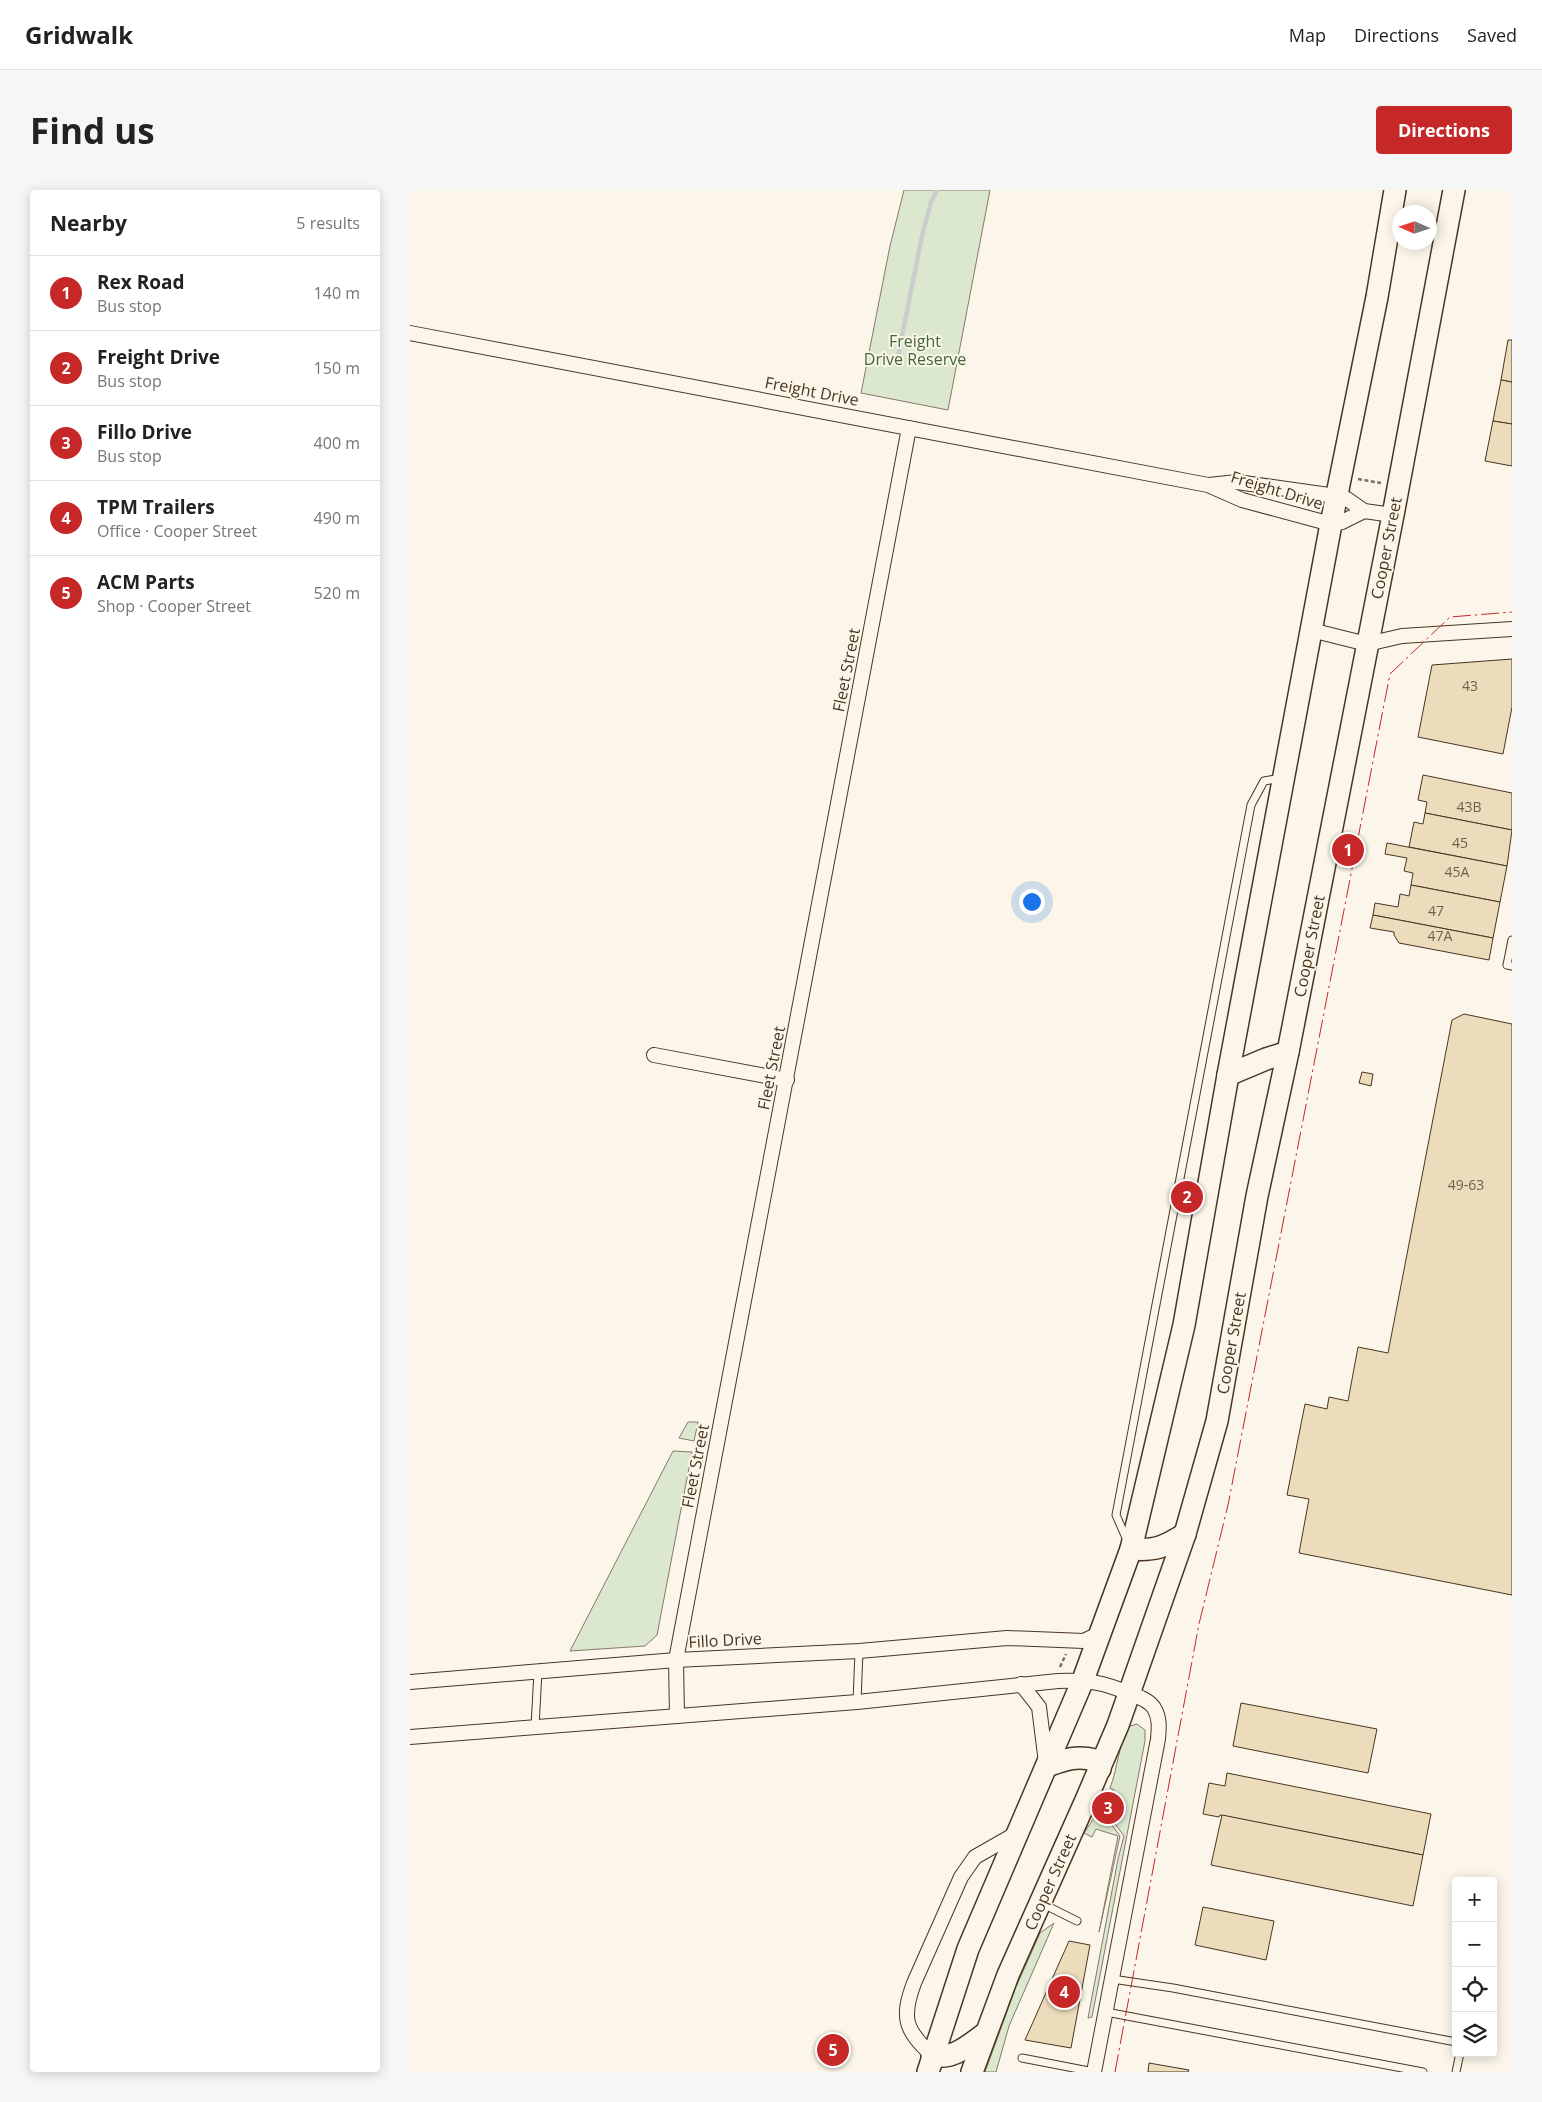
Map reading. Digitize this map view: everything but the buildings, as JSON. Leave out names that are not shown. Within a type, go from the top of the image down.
[{"type":"main road","points":[[930,2063],[968,1949],[1083,1680],[1131,1549],[1184,1325],[1228,1075],[1285,778],[1336,496],[1377,298],[1395,190]]},
{"type":"main road","name":"Cooper Street","points":[[972,2072],[1008,1975],[1100,1769],[1129,1693],[1185,1534],[1217,1421],[1257,1196],[1288,1052],[1393,516],[1454,190]]},
{"type":"main road","points":[[1228,1075],[1288,1052]]},
{"type":"main road","points":[[1131,1549],[1149,1550],[1164,1547],[1185,1534]]},
{"type":"main road","points":[[1047,1766],[1070,1758],[1083,1757],[1094,1760],[1100,1769]]},
{"type":"main road","points":[[930,2063],[940,2057],[955,2055],[986,2033]]},
{"type":"street","name":"Freight Drive","points":[[410,332],[1208,485],[1242,500],[1331,524],[1342,522],[1364,511]]},
{"type":"street","name":"Fleet Street","points":[[677,1716],[676,1660],[909,428]]},
{"type":"street","name":"Freight Drive","points":[[1208,485],[1237,482],[1336,496],[1347,499],[1364,511],[1393,516]]},
{"type":"street","points":[[1311,630],[1367,644],[1402,636],[1512,629]]},
{"type":"street","points":[[654,1055],[787,1080]]},
{"type":"street","name":"Fillo Drive","points":[[410,1682],[676,1660],[859,1651],[1007,1638],[1084,1641],[1100,1633]]},
{"type":"street","points":[[410,1737],[857,1702],[1021,1684],[1083,1680],[1106,1684],[1145,1699],[1153,1707],[1159,1720],[1158,1738],[1094,2072]]},
{"type":"street","points":[[1021,1684],[1039,1707],[1047,1766]]},
{"type":"street","points":[[930,2063],[908,2027],[907,2001],[961,1877],[975,1857],[1017,1833]]},
{"type":"lane","points":[[1131,1549],[1116,1515],[1250,805],[1264,781],[1285,778]]},
{"type":"lane","points":[[1512,940],[1507,965],[1512,966]]},
{"type":"lane","points":[[857,1702],[859,1651]]},
{"type":"lane","points":[[535,1727],[538,1671]]},
{"type":"lane","points":[[1040,1903],[1077,1921]]},
{"type":"lane","points":[[1112,1980],[1172,1988],[1452,2041]]},
{"type":"lane","points":[[1106,2012],[1423,2072]]},
{"type":"lane","points":[[1456,2072],[1459,2057]]},
{"type":"lane","points":[[1022,2058],[1094,2072]]},
{"type":"path","points":[[1357,479],[1381,483]]},
{"type":"path","points":[[1058,1670],[1067,1650]]},
{"type":"green space","name":"Freight Drive Reserve","points":[[904,190],[990,190],[948,410],[861,393],[890,246]]},
{"type":"green space","points":[[688,1422],[698,1422],[694,1441],[679,1438]]},
{"type":"green space","points":[[673,1451],[692,1452],[657,1635],[645,1646],[570,1651]]},
{"type":"green space","points":[[1137,1724],[1145,1730],[1145,1741],[1092,2017],[1088,2018],[1124,1836],[1105,1810],[1114,1790],[1110,1788],[1123,1740],[1130,1726]]},
{"type":"green space","points":[[1100,1809],[1120,1836],[1099,1932],[1118,1836],[1096,1829],[1092,1837],[1084,1833]]},
{"type":"green space","points":[[1054,1923],[1009,2026],[996,2072],[985,2072],[1016,1987],[1040,1933]]},
{"type":"waterway","points":[[898,356],[922,236],[931,202],[937,190]]},
{"type":"power","points":[[1115,2072],[1199,1624],[1228,1505],[1390,674],[1450,617],[1512,612]]},
{"type":"place","name":"Rex Road","points":[[1348,850]]},
{"type":"place","name":"Freight Drive","points":[[1187,1197]]},
{"type":"place","name":"Fillo Drive","points":[[1108,1808]]},
{"type":"place","name":"TPM Trailers","points":[[1064,1992]]},
{"type":"place","name":"ACM Parts","points":[[833,2050]]}]
